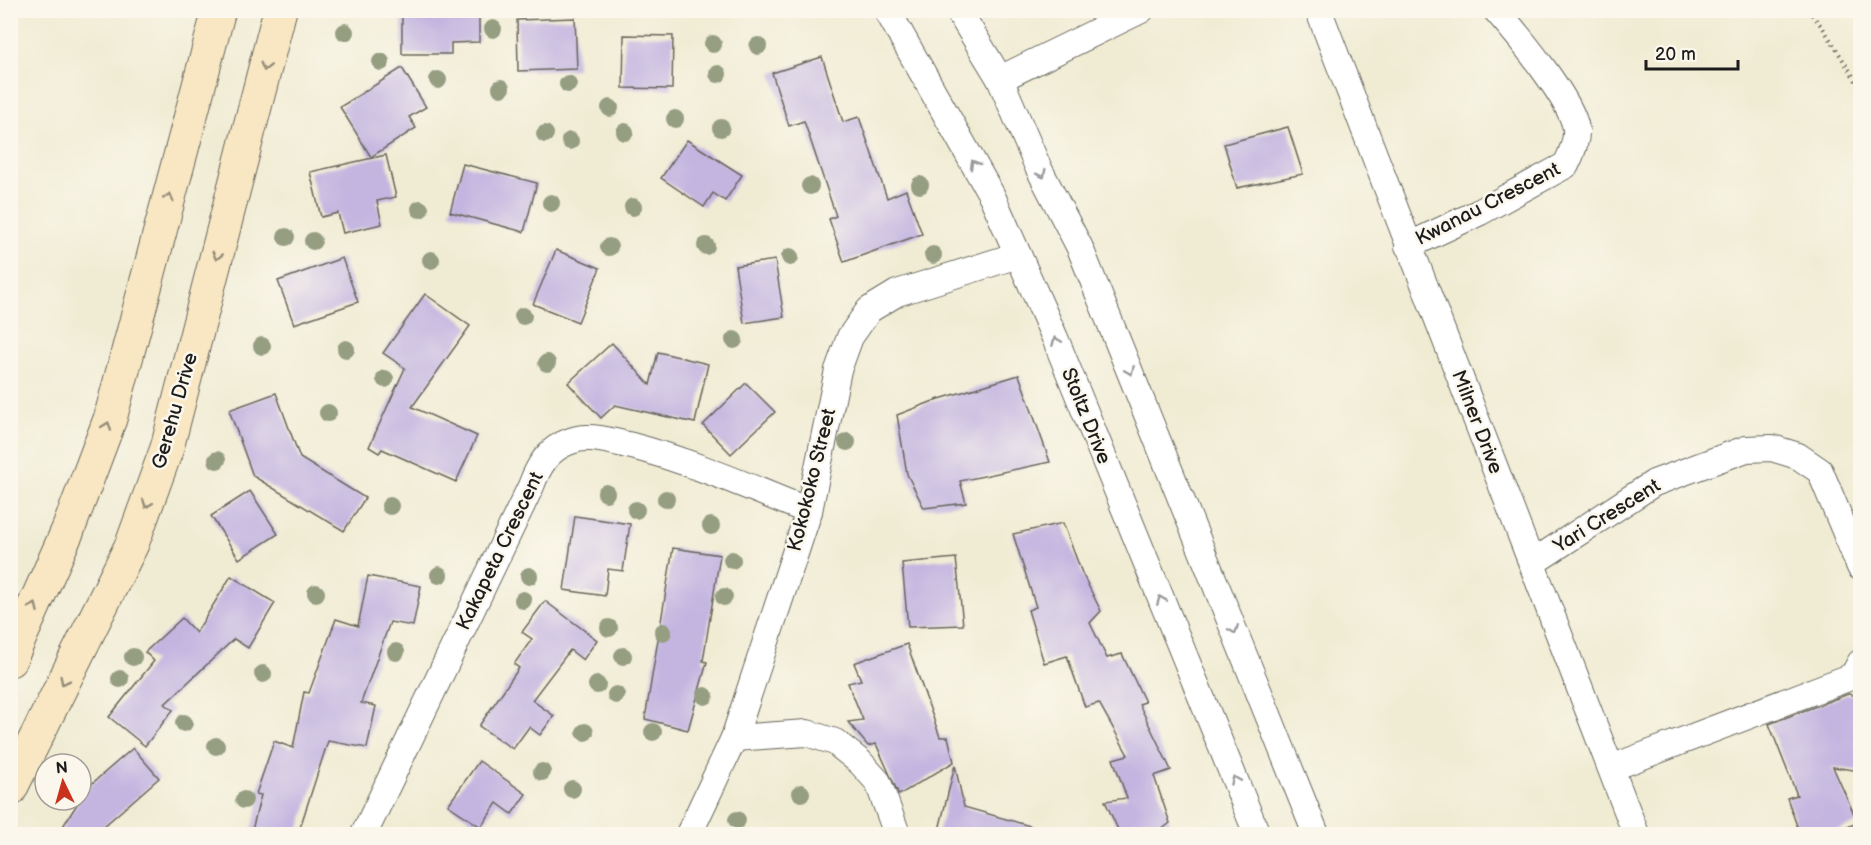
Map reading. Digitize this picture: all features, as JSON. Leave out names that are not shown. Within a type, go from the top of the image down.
[{"type":"street","points":[[10,660],[68,530],[110,419],[219,10]]},
{"type":"street","name":"Gerehu Drive","points":[[10,790],[132,544],[167,448],[280,10]]},
{"type":"street","name":"Stoltz Drive","points":[[887,10],[992,196],[1055,338],[1257,834]]},
{"type":"street","points":[[958,10],[1000,79],[1038,167],[1080,248],[1316,834]]},
{"type":"street","points":[[1000,79],[1141,10]]},
{"type":"street","name":"Kwanau Crescent","points":[[1408,246],[1480,212],[1566,165],[1572,151],[1576,132],[1573,117],[1554,85],[1496,10]]},
{"type":"street","name":"Milner Drive","points":[[1321,12],[1408,246],[1636,834]]},
{"type":"street","name":"Kokokoko Street","points":[[688,834],[734,738],[809,511],[838,370],[849,337],[869,310],[897,293],[1018,255]]},
{"type":"street","name":"Kakapeta Crescent","points":[[364,834],[538,468],[551,452],[567,442],[587,438],[607,440],[693,465],[809,511]]},
{"type":"street","name":"Yari Crescent","points":[[1532,564],[1654,483],[1746,449],[1772,448],[1798,456],[1820,471],[1860,567]]},
{"type":"street","points":[[1611,768],[1853,676],[1860,663]]},
{"type":"street","points":[[734,738],[807,733],[835,742],[860,762],[878,782],[897,834]]},
{"type":"path","points":[[1808,10],[1823,28],[1860,87]]},
{"type":"building","points":[[402,10],[479,10],[479,42],[451,43],[451,54],[402,54]]},
{"type":"building","points":[[575,18],[577,69],[518,71],[517,20]]},
{"type":"building","points":[[624,35],[673,36],[672,89],[623,88]]},
{"type":"building","points":[[822,57],[843,122],[859,117],[887,198],[906,190],[922,234],[844,262],[829,219],[836,216],[804,121],[789,126],[772,73]]},
{"type":"building","points":[[402,68],[426,107],[409,117],[416,128],[371,157],[340,107]]},
{"type":"building","points":[[1288,127],[1303,174],[1237,188],[1224,144]]},
{"type":"building","points":[[687,140],[742,175],[725,201],[713,193],[704,207],[661,178]]},
{"type":"building","points":[[386,155],[396,197],[377,201],[382,224],[343,233],[338,213],[321,217],[310,172]]},
{"type":"building","points":[[463,164],[537,183],[524,232],[450,212]]},
{"type":"building","points":[[556,250],[600,268],[578,322],[533,304]]},
{"type":"building","points":[[342,258],[358,302],[294,324],[278,281]]},
{"type":"building","points":[[775,260],[784,317],[744,323],[735,266]]},
{"type":"building","points":[[425,294],[470,326],[412,407],[477,436],[456,482],[382,449],[379,453],[369,447],[405,368],[383,353]]},
{"type":"building","points":[[612,343],[650,385],[658,352],[708,364],[695,423],[615,405],[601,418],[568,383]]},
{"type":"building","points":[[1019,375],[1050,462],[960,481],[966,503],[924,508],[907,474],[897,415],[936,400]]},
{"type":"building","points":[[746,383],[775,412],[731,454],[703,425]]},
{"type":"building","points":[[276,393],[300,458],[365,498],[344,531],[253,476],[229,410]]},
{"type":"building","points":[[250,491],[278,534],[239,559],[211,516]]},
{"type":"building","points":[[575,516],[630,524],[623,571],[608,569],[605,596],[564,590]]},
{"type":"building","points":[[1063,523],[1082,573],[1101,611],[1090,623],[1107,658],[1122,654],[1145,702],[1139,704],[1171,770],[1154,776],[1170,823],[1156,834],[1120,834],[1105,801],[1127,798],[1113,759],[1128,755],[1099,703],[1085,707],[1067,656],[1044,663],[1028,610],[1036,607],[1013,534]]},
{"type":"building","points":[[673,548],[720,555],[703,661],[707,662],[688,730],[645,719]]},
{"type":"building","points":[[956,558],[963,625],[908,627],[902,563]]},
{"type":"building","points":[[231,576],[275,603],[248,648],[234,639],[165,704],[173,710],[145,746],[109,717],[154,661],[145,652],[182,618],[196,633]]},
{"type":"building","points":[[368,576],[421,586],[413,626],[390,622],[361,703],[376,706],[367,748],[328,741],[298,834],[251,834],[261,795],[256,794],[274,741],[293,748],[304,692],[309,693],[336,619],[358,626]]},
{"type":"building","points":[[545,601],[597,640],[583,660],[570,650],[532,700],[554,716],[540,735],[529,727],[513,749],[479,726],[519,668],[514,664],[532,639],[522,632]]},
{"type":"building","points":[[907,644],[940,737],[948,737],[954,762],[899,795],[876,744],[868,746],[848,722],[863,720],[848,683],[861,680],[854,663]]},
{"type":"building","points":[[1848,694],[1860,696],[1860,771],[1833,767],[1858,823],[1826,834],[1800,834],[1787,798],[1797,795],[1769,724]]},
{"type":"building","points":[[133,748],[159,778],[95,834],[58,834],[72,812],[93,812],[93,783]]},
{"type":"building","points":[[479,761],[526,794],[512,814],[497,803],[481,827],[448,805]]},
{"type":"building","points":[[955,765],[964,807],[1037,828],[1036,834],[938,834]]}]
